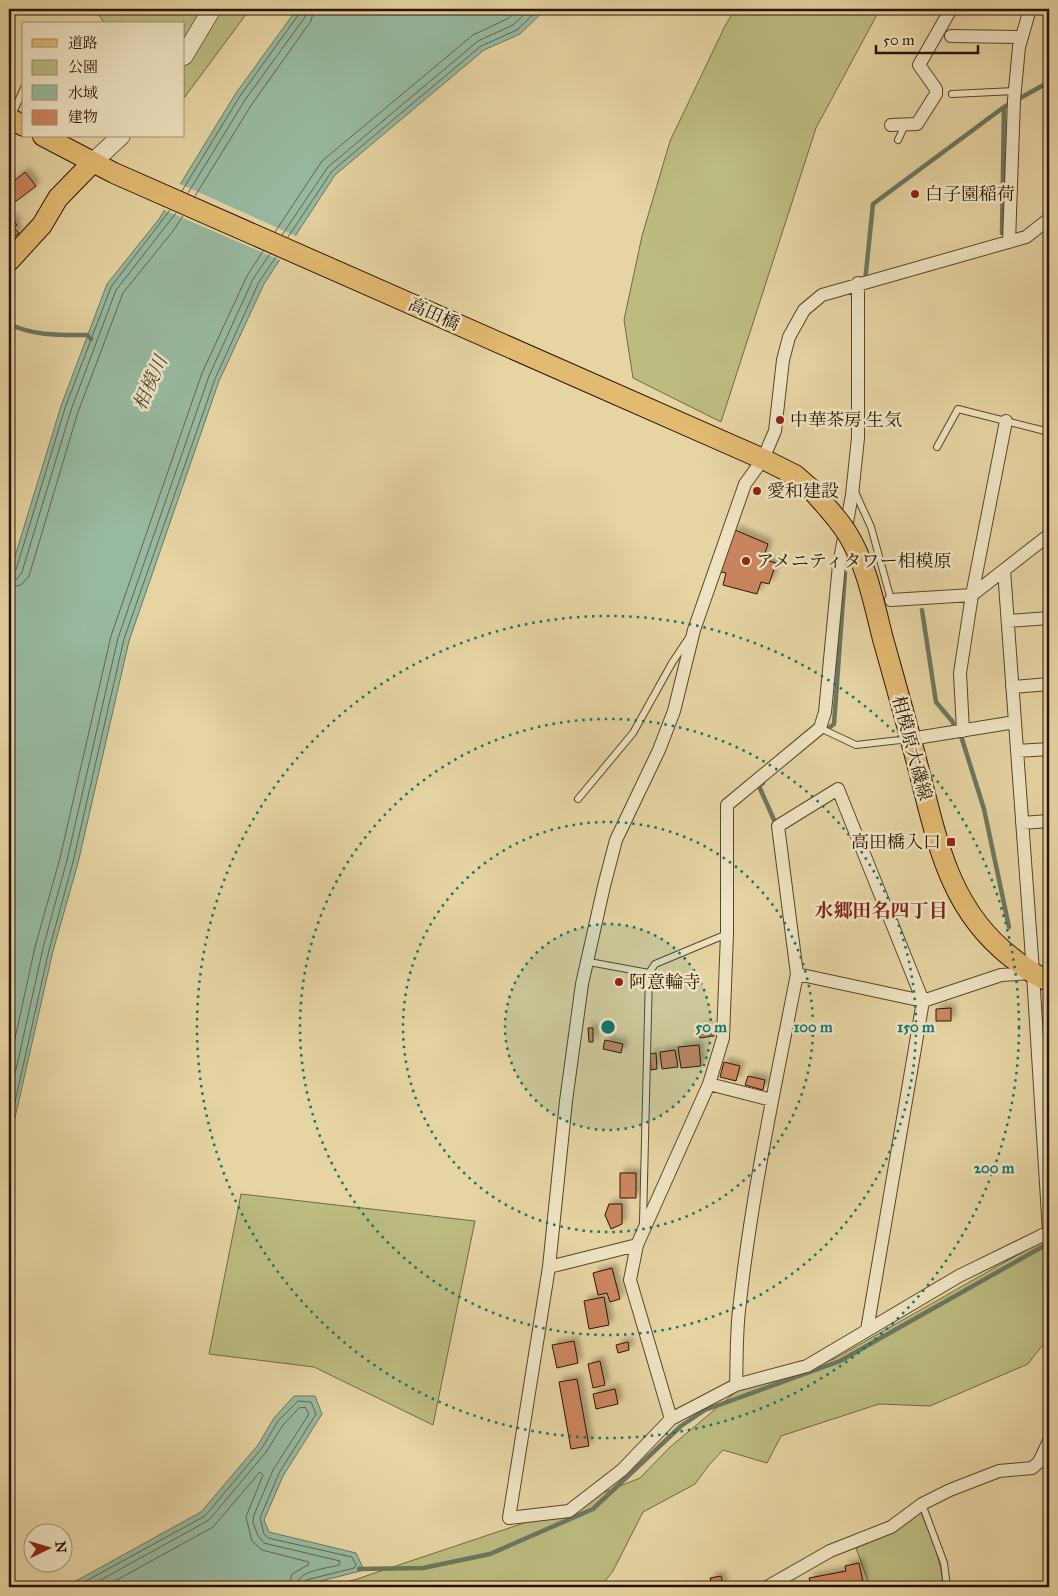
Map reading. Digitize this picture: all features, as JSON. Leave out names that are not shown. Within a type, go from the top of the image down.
[{"type":"main road","points":[[185,54],[212,9]]},
{"type":"main road","name":"高田橋","points":[[47,138],[99,166],[756,456],[796,475],[810,488]]},
{"type":"main road","points":[[9,260],[42,225],[58,198],[99,166],[120,138]]},
{"type":"main road","name":"相模原大磯線","points":[[810,488],[847,534],[857,552],[872,597],[942,858],[958,896],[990,938],[1041,977]]},
{"type":"street","points":[[891,125],[917,124],[936,94],[936,89],[919,65],[951,9]]},
{"type":"street","points":[[1009,242],[1014,101],[1022,37],[1030,9]]},
{"type":"street","points":[[951,36],[1022,37]]},
{"type":"street","points":[[1004,570],[1022,823],[1041,977],[1049,1232],[958,1276],[807,1366],[736,1385],[671,1419],[622,1470],[569,1511],[509,1518],[549,1267],[566,1101],[582,984],[589,962],[604,886],[616,840],[660,750],[674,711],[694,630],[745,484],[756,456],[775,432],[783,360],[795,322],[812,301],[822,295],[1026,237],[1047,226]]},
{"type":"street","points":[[671,1419],[630,1280],[637,1245],[643,1229],[709,1084],[724,1038],[727,934],[727,805],[821,729],[825,712],[839,565],[853,486],[858,438],[858,284]]},
{"type":"street","points":[[963,731],[960,673],[972,595],[1006,421]]},
{"type":"street","points":[[891,600],[972,595],[1049,535]]},
{"type":"street","points":[[1008,621],[1049,618]]},
{"type":"street","points":[[1012,687],[1049,684]]},
{"type":"street","points":[[910,739],[1015,722]]},
{"type":"street","points":[[1017,751],[1049,749]]},
{"type":"street","points":[[736,1385],[739,1304],[772,1100],[797,974],[778,826],[838,788],[923,1001],[867,1330]]},
{"type":"street","points":[[1022,823],[1049,821]]},
{"type":"street","points":[[797,974],[923,1001],[1001,975],[1041,977]]},
{"type":"street","points":[[709,1084],[772,1100]]},
{"type":"street","points":[[549,1267],[637,1245]]},
{"type":"street","points":[[767,1587],[830,1551],[891,1527],[922,1504],[985,1475],[999,1471],[1032,1468],[1039,1462],[1049,1441]]},
{"type":"lane","points":[[952,94],[1014,101]]},
{"type":"lane","points":[[14,121],[22,95]]},
{"type":"lane","points":[[898,140],[904,125]]},
{"type":"lane","points":[[937,447],[958,409],[1049,432]]},
{"type":"lane","points":[[853,486],[871,527],[891,600]]},
{"type":"lane","points":[[578,800],[634,733],[672,663],[694,630]]},
{"type":"lane","points":[[821,729],[856,745],[910,739]]},
{"type":"lane","points":[[643,1229],[649,973],[655,964],[727,934]]},
{"type":"lane","points":[[589,962],[649,973]]},
{"type":"lane","points":[[922,1504],[944,1563],[947,1587]]},
{"type":"green space","points":[[97,9],[250,9],[185,97],[185,22],[104,22],[96,11]]},
{"type":"green space","points":[[735,9],[880,9],[816,128],[721,422],[633,378],[624,320],[642,236],[670,141]]},
{"type":"green space","points":[[241,1194],[475,1221],[433,1425],[314,1367],[209,1354]]},
{"type":"green space","points":[[1049,1237],[1049,1337],[1028,1364],[930,1406],[879,1404],[781,1436],[767,1463],[723,1450],[695,1484],[643,1512],[613,1571],[600,1587],[321,1587],[354,1580],[545,1516],[640,1478],[669,1448],[738,1390],[773,1382],[834,1359]]},
{"type":"green space","points":[[921,1512],[938,1558],[943,1587],[870,1587],[856,1548],[896,1530]]},
{"type":"water","name":"相模川","points":[[297,9],[546,9],[520,34],[484,50],[335,175],[264,284],[219,381],[129,641],[78,863],[53,951],[9,1144],[9,576],[61,406],[107,284],[159,219],[236,93]]},
{"type":"water","points":[[294,1396],[315,1396],[322,1414],[283,1476],[264,1520],[269,1532],[356,1553],[364,1570],[298,1587],[65,1587],[201,1512],[258,1445],[274,1418]]},
{"type":"pier","points":[[178,183],[298,237],[282,261],[162,209]]},
{"type":"building","points":[[25,172],[36,186],[15,202],[9,193],[9,185]]},
{"type":"building","points":[[12,218],[17,225],[14,228],[19,233],[9,241],[9,221]]},
{"type":"building","name":"アメニティタワー相模原","points":[[735,530],[768,544],[763,559],[776,563],[769,584],[761,582],[757,594],[723,585],[726,573],[717,571]]},
{"type":"building","points":[[951,1008],[951,1021],[936,1021],[936,1009]]},
{"type":"building","points":[[588,1028],[593,1028],[593,1042],[589,1042]]},
{"type":"building","points":[[713,1028],[714,1036],[700,1038],[699,1029]]},
{"type":"building","points":[[605,1040],[623,1044],[621,1053],[603,1049]]},
{"type":"building","points":[[699,1045],[701,1066],[681,1068],[678,1047]]},
{"type":"building","points":[[675,1050],[678,1067],[662,1069],[660,1052]]},
{"type":"building","points":[[656,1053],[657,1069],[651,1070],[650,1054]]},
{"type":"building","points":[[724,1062],[740,1066],[736,1081],[720,1077]]},
{"type":"building","points":[[748,1076],[765,1080],[763,1090],[745,1085]]},
{"type":"building","points":[[620,1173],[636,1173],[636,1198],[620,1198]]},
{"type":"building","points":[[609,1204],[622,1204],[622,1224],[611,1229],[605,1215]]},
{"type":"building","points":[[612,1268],[620,1299],[610,1302],[607,1293],[598,1295],[593,1273]]},
{"type":"building","points":[[604,1297],[609,1325],[589,1329],[584,1301]]},
{"type":"building","points":[[574,1341],[578,1363],[557,1368],[552,1345]]},
{"type":"building","points":[[628,1342],[629,1350],[618,1353],[616,1345]]},
{"type":"building","points":[[600,1361],[605,1385],[593,1388],[588,1364]]},
{"type":"building","points":[[577,1379],[589,1446],[571,1449],[559,1382]]},
{"type":"building","points":[[615,1389],[618,1404],[596,1409],[593,1394]]},
{"type":"building","points":[[859,1563],[864,1587],[812,1587],[809,1578],[846,1571],[845,1566]]},
{"type":"building","points":[[721,1576],[724,1587],[706,1587],[712,1584],[710,1578]]},
{"type":"waterway","points":[[865,282],[873,204],[1004,107],[1049,82]]},
{"type":"waterway","points":[[1002,233],[1004,107]]},
{"type":"waterway","points":[[9,324],[37,333],[87,335],[91,339]]},
{"type":"waterway","points":[[825,731],[834,724],[845,573]]},
{"type":"waterway","points":[[922,610],[936,702],[952,721],[962,739],[984,809],[1009,927]]},
{"type":"waterway","points":[[763,783],[759,786],[774,820]]},
{"type":"waterway","points":[[359,1569],[423,1568],[490,1554],[593,1509],[681,1426],[705,1410],[840,1361],[1049,1243]]},
{"type":"place","name":"白子園稲荷","points":[[915,194]]},
{"type":"place","name":"中華茶房 生気","points":[[780,420]]},
{"type":"place","name":"愛和建設","points":[[757,491]]},
{"type":"place","name":"アメニティタワー相模原","points":[[746,561]]},
{"type":"place","name":"高田橋入口","points":[[951,842]]},
{"type":"place","name":"阿意輪寺","points":[[619,982]]},
{"type":"district","name":"水郷田名四丁目","points":[[881,910]]}]
